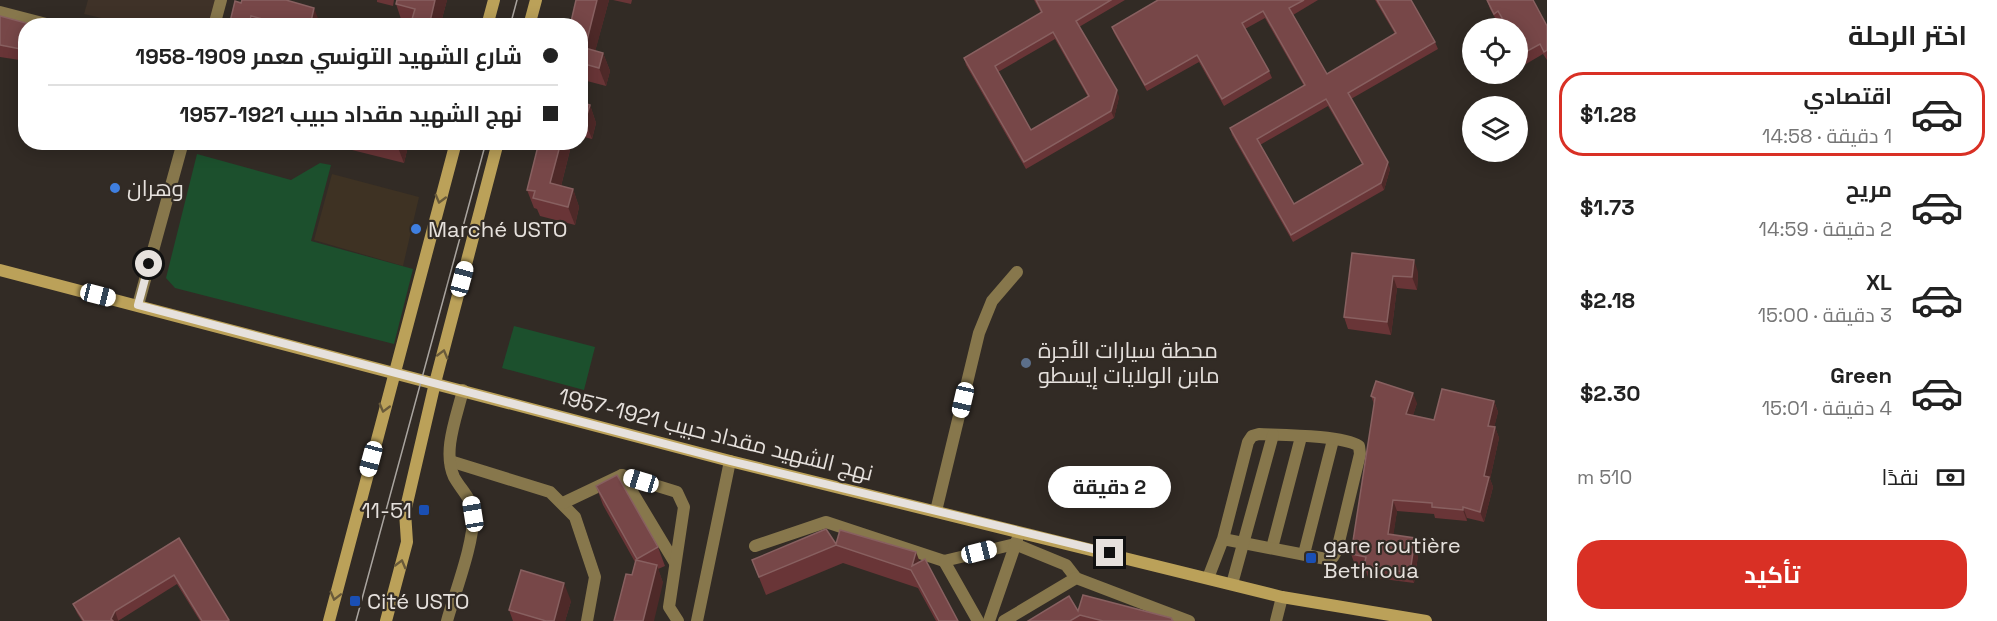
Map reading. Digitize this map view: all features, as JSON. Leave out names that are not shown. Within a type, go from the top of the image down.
[{"type":"street","points":[[216,18],[220,0]]},
{"type":"street","points":[[489,18],[494,0]]},
{"type":"street","points":[[531,18],[536,0]]},
{"type":"street","points":[[0,12],[23,18]]},
{"type":"street","points":[[138,305],[181,150]]},
{"type":"street","points":[[329,621],[454,150]]},
{"type":"street","points":[[386,621],[407,542],[405,512],[435,383],[496,150]]},
{"type":"street","name":"نهج الشهيد مقداد حبيب 1921-1957","points":[[0,270],[730,461],[1282,597],[1426,621]]},
{"type":"street","points":[[936,511],[978,333],[992,302],[1017,272]]},
{"type":"street","points":[[447,621],[472,530],[471,500],[455,478],[450,461],[451,444],[463,390]]},
{"type":"street","points":[[1208,578],[1223,539],[1248,442],[1252,436],[1259,434],[1301,437],[1353,442],[1359,446],[1360,454],[1337,550],[1333,557],[1326,559],[1223,539]]},
{"type":"street","points":[[1232,584],[1273,435]]},
{"type":"street","points":[[1272,548],[1301,437]]},
{"type":"street","points":[[1304,554],[1333,440]]},
{"type":"street","points":[[450,461],[550,492],[575,517],[595,577],[586,621]]},
{"type":"street","points":[[697,621],[730,461]]},
{"type":"street","points":[[563,503],[622,475],[677,492],[684,507],[666,621]]},
{"type":"street","points":[[622,475],[675,564]]},
{"type":"street","points":[[755,546],[826,522],[944,561],[1015,544],[1066,565],[1076,578],[1189,621]]},
{"type":"street","points":[[989,621],[1021,531]]},
{"type":"street","points":[[944,561],[978,621]]},
{"type":"street","points":[[1004,621],[1076,578]]},
{"type":"street","points":[[1276,621],[1282,597]]},
{"type":"street","points":[[669,607],[678,621]]},
{"type":"shaded area","points":[[88,0],[221,0],[216,18],[101,18],[84,14]]},
{"type":"shaded area","points":[[332,174],[419,197],[403,266],[314,240]]},
{"type":"green space","points":[[197,154],[291,180],[320,163],[331,165],[311,241],[413,269],[394,344],[175,288],[166,278]]},
{"type":"green space","points":[[514,326],[595,347],[584,390],[502,368]]},
{"type":"building","points":[[242,0],[286,0],[314,8],[312,18],[251,16],[251,18],[231,18],[235,1],[241,3]]},
{"type":"building","points":[[397,0],[435,0],[431,18],[412,18],[415,9],[396,4]]},
{"type":"building","points":[[576,0],[597,0],[588,36],[588,18],[572,18]]},
{"type":"building","points":[[1036,0],[1111,0],[1076,21],[1117,90],[1111,111],[1024,162],[964,58],[1042,12]],"holes":[[[1053,32],[1089,96],[1031,130],[995,66]]]},
{"type":"building","points":[[1158,0],[1304,0],[1289,8],[1327,74],[1396,33],[1377,0],[1411,0],[1435,42],[1348,93],[1388,162],[1381,183],[1291,235],[1230,128],[1305,85],[1263,11],[1242,23],[1269,71],[1222,99],[1197,55],[1145,85],[1112,27]],"holes":[[[1326,99],[1363,164],[1294,204],[1257,139]]]},
{"type":"building","points":[[1487,0],[1533,0],[1547,26],[1547,50],[1544,52],[1540,44],[1528,51],[1528,18],[1502,18],[1498,11],[1494,14]]},
{"type":"building","points":[[0,16],[18,21],[18,48],[0,45]]},
{"type":"building","points":[[588,49],[603,53],[599,68],[588,65]]},
{"type":"building","points":[[537,150],[559,150],[550,183],[573,189],[568,207],[533,198],[535,191],[527,190]]},
{"type":"building","points":[[1352,253],[1414,260],[1412,277],[1393,276],[1387,322],[1344,317]]},
{"type":"building","points":[[1376,381],[1413,393],[1406,414],[1434,420],[1442,389],[1494,401],[1488,426],[1495,427],[1484,476],[1489,477],[1480,512],[1463,507],[1463,510],[1432,507],[1432,503],[1393,500],[1388,534],[1415,538],[1410,573],[1364,566],[1366,557],[1351,554],[1375,398],[1371,396]]},
{"type":"building","points":[[617,475],[658,547],[637,559],[596,486]]},
{"type":"building","points":[[826,529],[836,544],[840,530],[916,552],[912,566],[925,559],[958,621],[939,621],[911,570],[836,545],[759,577],[752,560]]},
{"type":"building","points":[[179,538],[229,620],[202,621],[174,575],[115,611],[111,619],[113,621],[84,621],[73,604]]},
{"type":"building","points":[[636,560],[657,565],[643,621],[614,621],[626,574],[632,575]]},
{"type":"building","points":[[521,570],[564,583],[554,621],[546,621],[509,610]]},
{"type":"building","points":[[1083,595],[1171,618],[1173,621],[1103,621],[1080,615],[1070,621],[1028,621],[1069,596],[1078,611]]},
{"type":"tram line","points":[[512,18],[517,0]]},
{"type":"tram line","points":[[356,621],[484,150]]},
{"type":"place","name":"وهران","points":[[115,188]]},
{"type":"place","name":"Marché USTO","points":[[416,229]]},
{"type":"place","name":"محطة سيارات الأجرة مابن الولايات إيسطو","points":[[1026,363]]},
{"type":"place","name":"11-51","points":[[424,510]]},
{"type":"place","name":"gare routière Bethioua","points":[[1311,558]]},
{"type":"place","name":"Cité USTO","points":[[355,601]]},
{"type":"route","points":[[149,264],[138,305],[730,461],[1110,553]]}]
